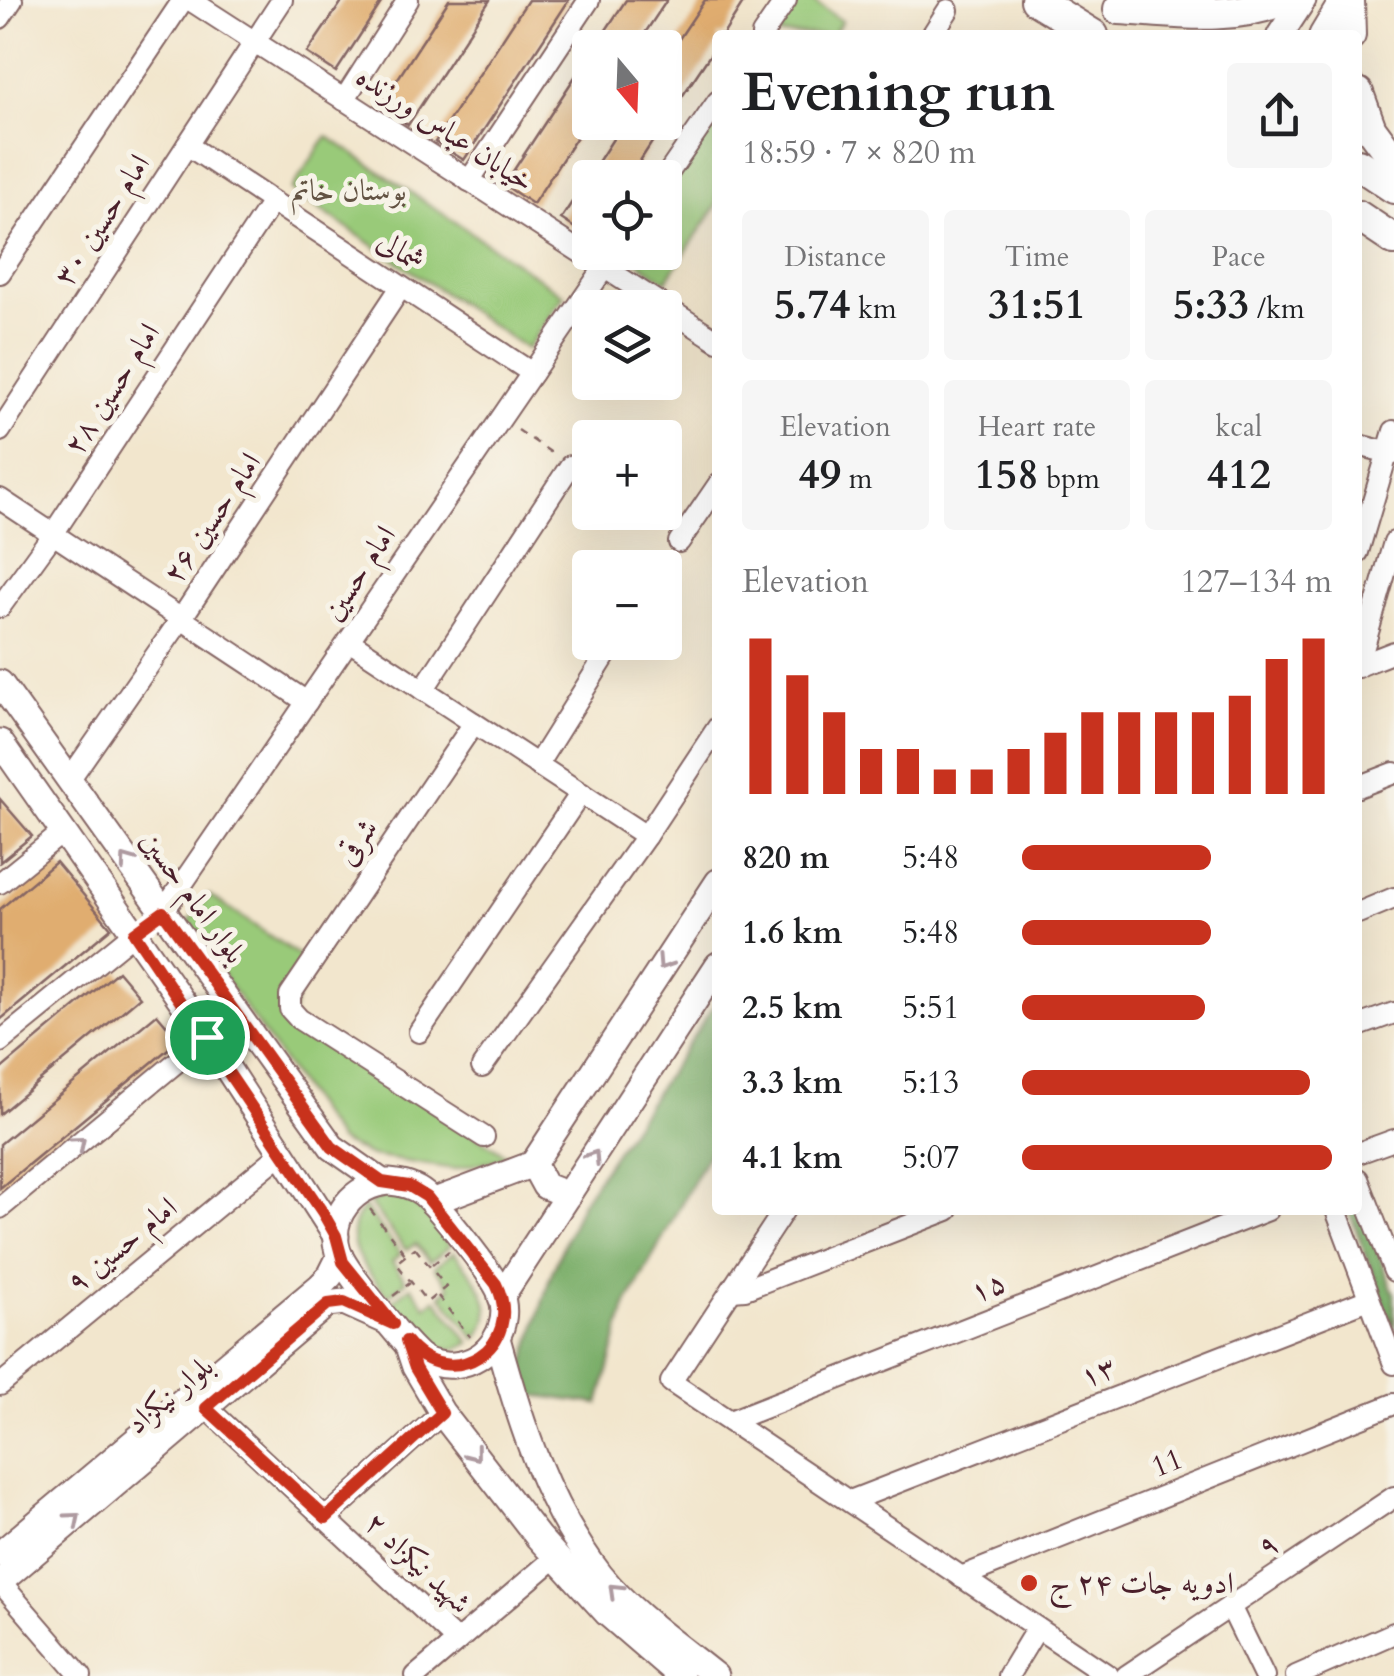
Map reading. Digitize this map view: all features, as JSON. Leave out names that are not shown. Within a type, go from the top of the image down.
[{"type":"highway","points":[[1036,0],[1085,30]]},
{"type":"highway","points":[[1112,5],[1232,14],[1259,10],[1282,0]]},
{"type":"highway","points":[[1346,0],[1349,30]]},
{"type":"highway","points":[[1112,5],[1151,30]]},
{"type":"highway","points":[[1362,104],[1371,130],[1394,160]]},
{"type":"highway","points":[[1362,167],[1394,188]]},
{"type":"highway","points":[[1362,223],[1394,240]]},
{"type":"main road","points":[[1283,30],[1303,0]]},
{"type":"main road","points":[[1325,30],[1346,0]]},
{"type":"main road","name":"بلوار امام حسین","points":[[0,683],[332,1147],[382,1182],[409,1186],[432,1202]]},
{"type":"main road","points":[[2,750],[207,1037],[283,1152],[338,1246],[393,1324],[418,1355],[444,1365],[464,1363],[490,1346],[503,1318],[502,1297],[432,1202],[533,1164],[712,891]]},
{"type":"main road","points":[[134,933],[163,912]]},
{"type":"main road","points":[[502,1297],[712,974]]},
{"type":"main road","points":[[533,1164],[545,1186],[568,1195]]},
{"type":"main road","points":[[357,1193],[382,1182]]},
{"type":"main road","name":"بلوار نیکزاد","points":[[0,1554],[330,1276],[343,1209],[357,1193]]},
{"type":"main road","name":"بلوار نیکزاد","points":[[0,1582],[328,1304],[344,1302],[393,1324]]},
{"type":"main road","points":[[393,1324],[442,1413],[556,1557],[668,1672]]},
{"type":"main road","points":[[490,1346],[554,1502],[601,1576],[656,1629],[716,1676]]},
{"type":"street","points":[[0,18],[12,0]]},
{"type":"street","points":[[0,273],[186,0]]},
{"type":"street","name":"خیابان عباس ورزنده","points":[[186,0],[469,180],[572,239]]},
{"type":"street","name":"امام حسین ۳۰","points":[[0,431],[282,0]]},
{"type":"street","points":[[344,100],[408,0]]},
{"type":"street","points":[[469,180],[589,0]]},
{"type":"street","points":[[765,30],[786,0]]},
{"type":"street","points":[[935,30],[948,10]]},
{"type":"street","points":[[677,160],[712,110]]},
{"type":"street","name":"شمالی","points":[[187,146],[532,373]]},
{"type":"street","name":"امام حسین ۲۸","points":[[0,607],[272,202]]},
{"type":"street","name":"امام حسین","points":[[163,912],[602,270]]},
{"type":"street","name":"خیابان عباس ورزنده","points":[[622,270],[712,337]]},
{"type":"street","name":"امام حسین ۲۶","points":[[69,780],[401,287]]},
{"type":"street","points":[[1362,534],[1391,454],[1394,431]]},
{"type":"street","points":[[1362,446],[1391,454]]},
{"type":"street","points":[[424,690],[570,466]]},
{"type":"street","points":[[680,542],[712,494]]},
{"type":"street","points":[[0,500],[307,702]]},
{"type":"street","points":[[1362,652],[1394,542]]},
{"type":"street","points":[[348,641],[646,836]]},
{"type":"street","points":[[1362,664],[1394,652]]},
{"type":"street","points":[[537,764],[603,660]]},
{"type":"street","name":"شرقی","points":[[474,723],[290,996],[290,1009],[299,1019],[484,1137]]},
{"type":"street","points":[[482,1067],[712,737]]},
{"type":"street","points":[[1362,785],[1394,773]]},
{"type":"street","points":[[419,1032],[581,793]]},
{"type":"street","points":[[0,883],[63,832]]},
{"type":"street","points":[[1362,910],[1394,898]]},
{"type":"street","points":[[0,1042],[134,933]]},
{"type":"street","points":[[1362,1025],[1394,1013]]},
{"type":"street","points":[[1,1205],[207,1037]]},
{"type":"street","points":[[1362,1152],[1394,1140]]},
{"type":"street","name":"امام حسین ۹","points":[[0,1385],[283,1152]]},
{"type":"street","points":[[1362,1188],[1393,1268]]},
{"type":"street","points":[[781,1215],[671,1382],[1109,1676]]},
{"type":"street","points":[[732,1290],[745,1289],[935,1215]]},
{"type":"street","name":"۱۵","points":[[730,1421],[1255,1215]]},
{"type":"street","points":[[1338,1215],[1394,1364]]},
{"type":"street","name":"۱۳","points":[[850,1502],[1369,1299]]},
{"type":"street","name":"11","points":[[962,1577],[1394,1404]]},
{"type":"street","name":"شهید نیکزاد ۲","points":[[206,1408],[457,1640]]},
{"type":"street","points":[[326,1518],[442,1413]]},
{"type":"street","name":"۹","points":[[1126,1676],[1394,1496]]},
{"type":"street","points":[[416,1676],[556,1557]]},
{"type":"street","points":[[0,1582],[82,1676]]},
{"type":"street","points":[[1230,1606],[1264,1676]]},
{"type":"street","points":[[1008,1676],[1037,1628]]},
{"type":"street","points":[[1296,1676],[1394,1633]]},
{"type":"path","points":[[501,418],[570,466]]},
{"type":"path","points":[[357,1193],[406,1255]]},
{"type":"path","points":[[430,1267],[462,1241]]},
{"type":"path","points":[[415,1248],[446,1287],[427,1302],[396,1263],[406,1255],[415,1248]]},
{"type":"path","points":[[393,1324],[411,1282]]},
{"type":"path","points":[[436,1294],[490,1346]]},
{"type":"green space","points":[[796,0],[811,0],[842,21],[836,30],[776,30]]},
{"type":"green space","points":[[712,124],[712,212],[682,257],[682,168]]},
{"type":"green space","name":"بوستان خاتم","points":[[327,136],[564,295],[527,349],[291,190]]},
{"type":"green space","points":[[650,270],[673,270],[666,281]]},
{"type":"green space","points":[[209,895],[304,959],[292,1019],[509,1157],[454,1169],[371,1156],[338,1141],[187,924]]},
{"type":"green space","points":[[712,1008],[712,1146],[626,1306],[599,1404],[524,1394],[521,1376],[550,1277],[581,1203]]},
{"type":"green space","points":[[386,1196],[416,1205],[450,1246],[430,1262],[416,1244],[406,1250],[369,1203]]},
{"type":"green space","points":[[364,1207],[401,1254],[392,1262],[406,1281],[388,1296],[363,1265],[353,1243],[356,1219]]},
{"type":"green space","points":[[1362,1209],[1394,1294],[1394,1331],[1351,1215],[1362,1215]]},
{"type":"green space","points":[[454,1252],[478,1283],[487,1305],[484,1327],[476,1339],[441,1295],[450,1287],[434,1267]]},
{"type":"green space","points":[[411,1286],[426,1306],[436,1299],[470,1343],[445,1350],[416,1332],[392,1301]]},
{"type":"building","points":[[343,0],[383,0],[336,72],[307,53]]},
{"type":"building","points":[[449,0],[490,0],[408,125],[380,106]]},
{"type":"building","points":[[528,0],[569,0],[464,160],[435,142]]},
{"type":"building","points":[[626,0],[667,0],[647,30],[606,30]]},
{"type":"building","points":[[705,0],[745,0],[726,30],[712,30],[712,52],[682,97],[682,34]]},
{"type":"building","points":[[572,81],[575,140],[533,204],[504,185]]},
{"type":"building","points":[[612,140],[653,140],[641,160],[599,160]]},
{"type":"building","points":[[572,202],[572,226],[561,219]]},
{"type":"building","points":[[0,799],[32,836],[0,862]]},
{"type":"building","points":[[56,862],[111,928],[0,1020],[0,909]]},
{"type":"building","points":[[118,971],[140,997],[0,1114],[0,1070]]},
{"type":"building","points":[[157,1014],[179,1040],[0,1188],[0,1144]]},
{"type":"place","name":"ادویه جات ۲۴ ج","points":[[1029,1583]]},
{"type":"route","points":[[163,912],[332,1147],[382,1182],[416,1188],[427,1197],[502,1297],[500,1332],[488,1349],[471,1361],[450,1366],[436,1364],[418,1355],[406,1341],[415,1368],[442,1413],[326,1518],[206,1408],[328,1304],[344,1302],[393,1324],[343,1262],[336,1236],[323,1213],[207,1037],[134,933],[163,912]]}]
